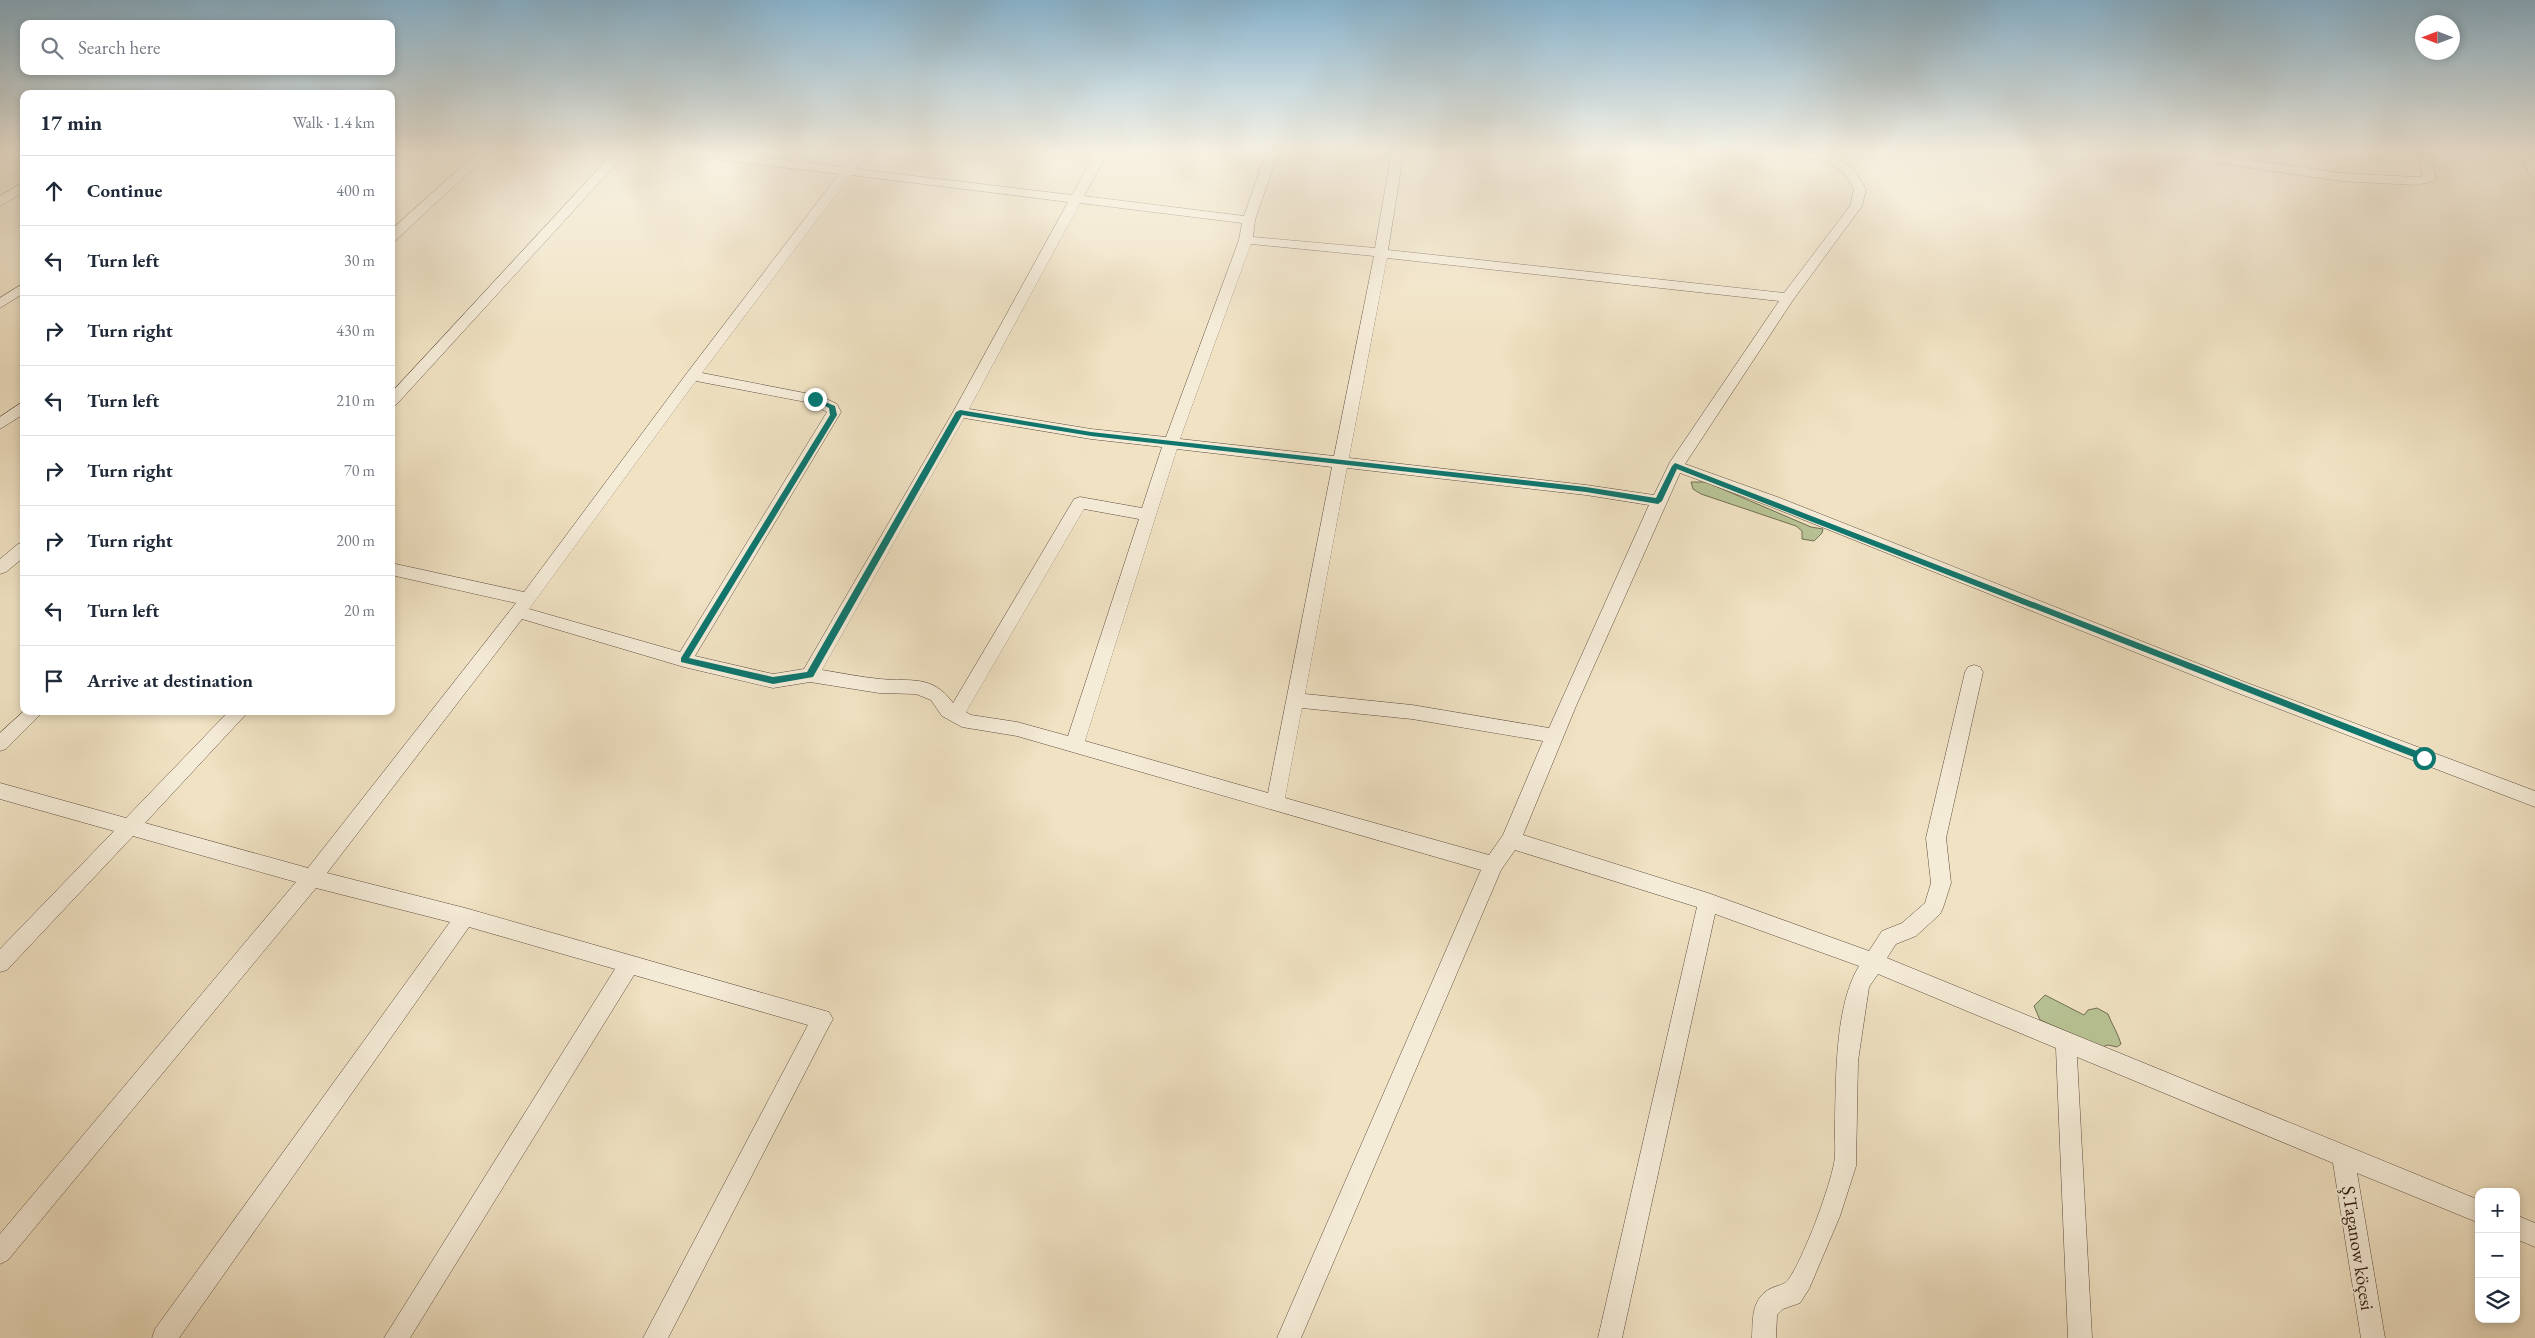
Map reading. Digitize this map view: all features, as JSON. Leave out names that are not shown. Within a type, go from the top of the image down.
[{"type":"street","points":[[395,233],[418,212]]},
{"type":"street","points":[[395,398],[566,212]]},
{"type":"street","points":[[0,1252],[312,878],[523,605],[692,376],[816,212]]},
{"type":"street","points":[[810,675],[960,412],[1069,212]]},
{"type":"street","points":[[1184,212],[1249,220]]},
{"type":"street","points":[[1075,744],[1172,441],[1246,240],[1252,212]]},
{"type":"street","points":[[1275,803],[1342,462],[1388,212]]},
{"type":"street","points":[[1292,1337],[1493,865],[1511,840],[1554,736],[1675,466],[1788,298],[1851,212]]},
{"type":"street","points":[[1246,240],[1788,298]]},
{"type":"street","points":[[0,288],[20,290]]},
{"type":"street","points":[[0,304],[20,291]]},
{"type":"street","points":[[684,660],[834,412],[832,407],[815,399],[692,376]]},
{"type":"street","points":[[0,424],[20,409]]},
{"type":"street","points":[[960,412],[1091,434],[1172,441],[1586,490],[1658,501]]},
{"type":"street","points":[[1675,466],[1738,488],[1835,529],[2302,712],[2535,799]]},
{"type":"street","points":[[955,715],[1080,503],[1148,515]]},
{"type":"street","points":[[0,568],[20,551]]},
{"type":"street","points":[[395,570],[523,605],[684,660],[773,681],[810,675],[879,686],[918,687],[937,695],[948,712],[968,722],[1003,725],[1075,744],[1493,865]]},
{"type":"street","points":[[1764,1338],[1765,1310],[1776,1299],[1792,1295],[1801,1281],[1846,1166],[1847,1061],[1859,985],[1888,937],[1909,930],[1933,908],[1941,883],[1936,838],[1974,672]]},
{"type":"street","points":[[1295,700],[1412,712],[1554,736]]},
{"type":"street","points":[[0,744],[31,715]]},
{"type":"street","points":[[0,963],[236,715]]},
{"type":"street","points":[[0,791],[312,878],[465,917],[822,1019],[655,1338]]},
{"type":"street","points":[[1511,840],[1708,902],[1873,962],[2475,1210]]},
{"type":"street","points":[[1610,1338],[1708,902]]},
{"type":"street","points":[[164,1338],[465,917]]},
{"type":"street","points":[[396,1338],[629,965]]},
{"type":"street","points":[[2066,1042],[2080,1338]]},
{"type":"street","name":"Ş.Taganow köçesi","points":[[2343,1157],[2373,1338]]},
{"type":"street","points":[[2520,1229],[2535,1235]]},
{"type":"green space","points":[[1691,482],[1706,482],[1811,527],[1823,529],[1822,533],[1814,541],[1802,539],[1802,531],[1796,526],[1701,494],[1693,489]]},
{"type":"green space","points":[[2045,995],[2084,1015],[2088,1010],[2097,1008],[2108,1014],[2121,1044],[2117,1047],[2108,1045],[2102,1047],[2040,1020],[2034,1006]]},
{"type":"route","points":[[815,399],[832,407],[833,415],[684,660],[773,681],[810,675],[960,412],[1091,434],[1172,441],[1586,490],[1658,501],[1675,466],[1746,491],[1835,529],[2424,758]]}]
